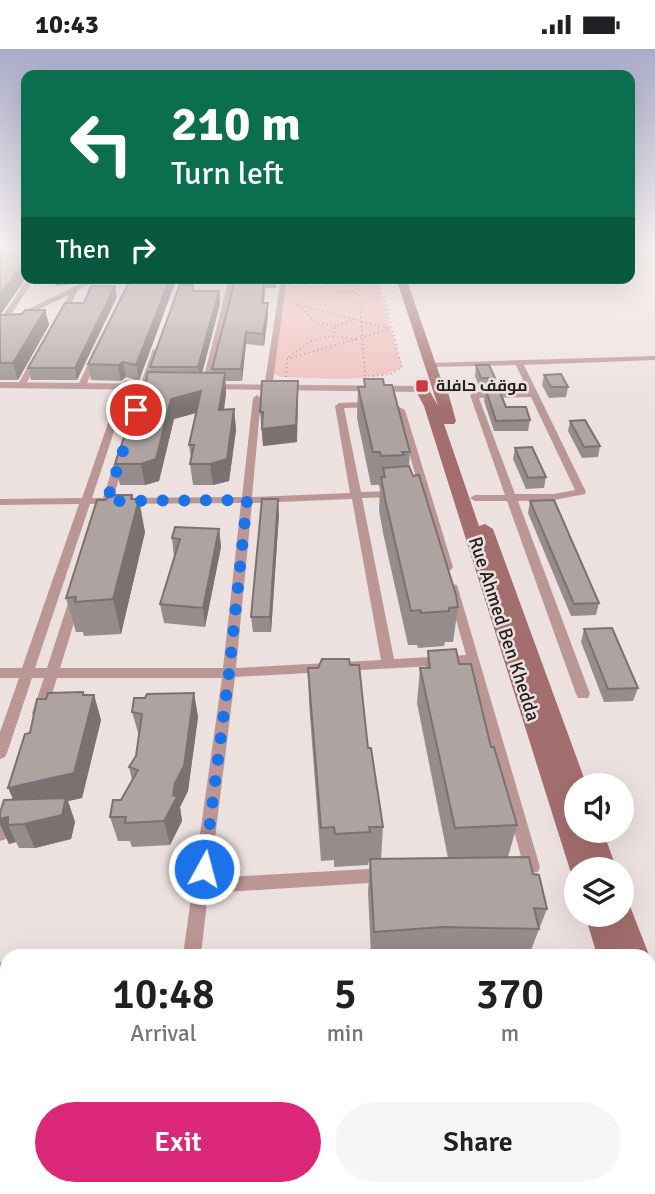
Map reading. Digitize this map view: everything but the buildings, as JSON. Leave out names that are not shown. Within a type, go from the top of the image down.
[{"type":"main road","points":[[399,301],[426,380],[442,401],[570,773]]},
{"type":"main road","points":[[407,301],[426,380]]},
{"type":"main road","name":"Rue Ahmed Ben Khedda","points":[[426,380],[431,406],[579,857]]},
{"type":"main road","points":[[602,927],[609,949]]},
{"type":"main road","points":[[625,927],[633,949]]},
{"type":"street","points":[[0,325],[16,301]]},
{"type":"street","points":[[0,325],[50,301]]},
{"type":"street","points":[[57,324],[70,301]]},
{"type":"street","points":[[225,301],[200,385],[268,386],[426,380],[518,361],[655,358]]},
{"type":"street","points":[[268,386],[282,301]]},
{"type":"street","points":[[89,384],[101,346]]},
{"type":"street","points":[[22,385],[43,347]]},
{"type":"street","points":[[135,412],[158,347]]},
{"type":"street","points":[[475,498],[581,492],[518,361]]},
{"type":"street","points":[[0,384],[170,385]]},
{"type":"street","points":[[0,753],[125,385]]},
{"type":"street","points":[[534,394],[474,395],[583,694]]},
{"type":"street","points":[[193,949],[229,673],[257,398]]},
{"type":"street","points":[[388,663],[339,406],[388,404],[402,412],[533,867],[505,868]]},
{"type":"street","points":[[98,528],[127,438]]},
{"type":"street","points":[[0,502],[247,500],[425,493]]},
{"type":"street","points":[[36,722],[81,580]]},
{"type":"street","points":[[0,673],[229,673],[473,659]]},
{"type":"street","points":[[0,834],[12,796]]},
{"type":"street","points":[[201,886],[407,873]]},
{"type":"path","points":[[287,301],[391,329]]},
{"type":"path","points":[[360,301],[365,377],[391,374],[402,367],[385,301]]},
{"type":"path","points":[[297,304],[316,323],[336,326],[355,319]]},
{"type":"path","points":[[334,333],[336,326]]},
{"type":"path","points":[[287,359],[391,329]]},
{"type":"path","points":[[285,377],[287,359],[314,336],[334,333],[356,340]]},
{"type":"shaded area","points":[[282,301],[383,301],[402,367],[390,373],[360,378],[281,377],[274,374]]},
{"type":"place","name":"موقف حافلة","points":[[422,386]]},
{"type":"route","points":[[136,410],[107,501],[247,500],[229,673],[204,869]]}]
